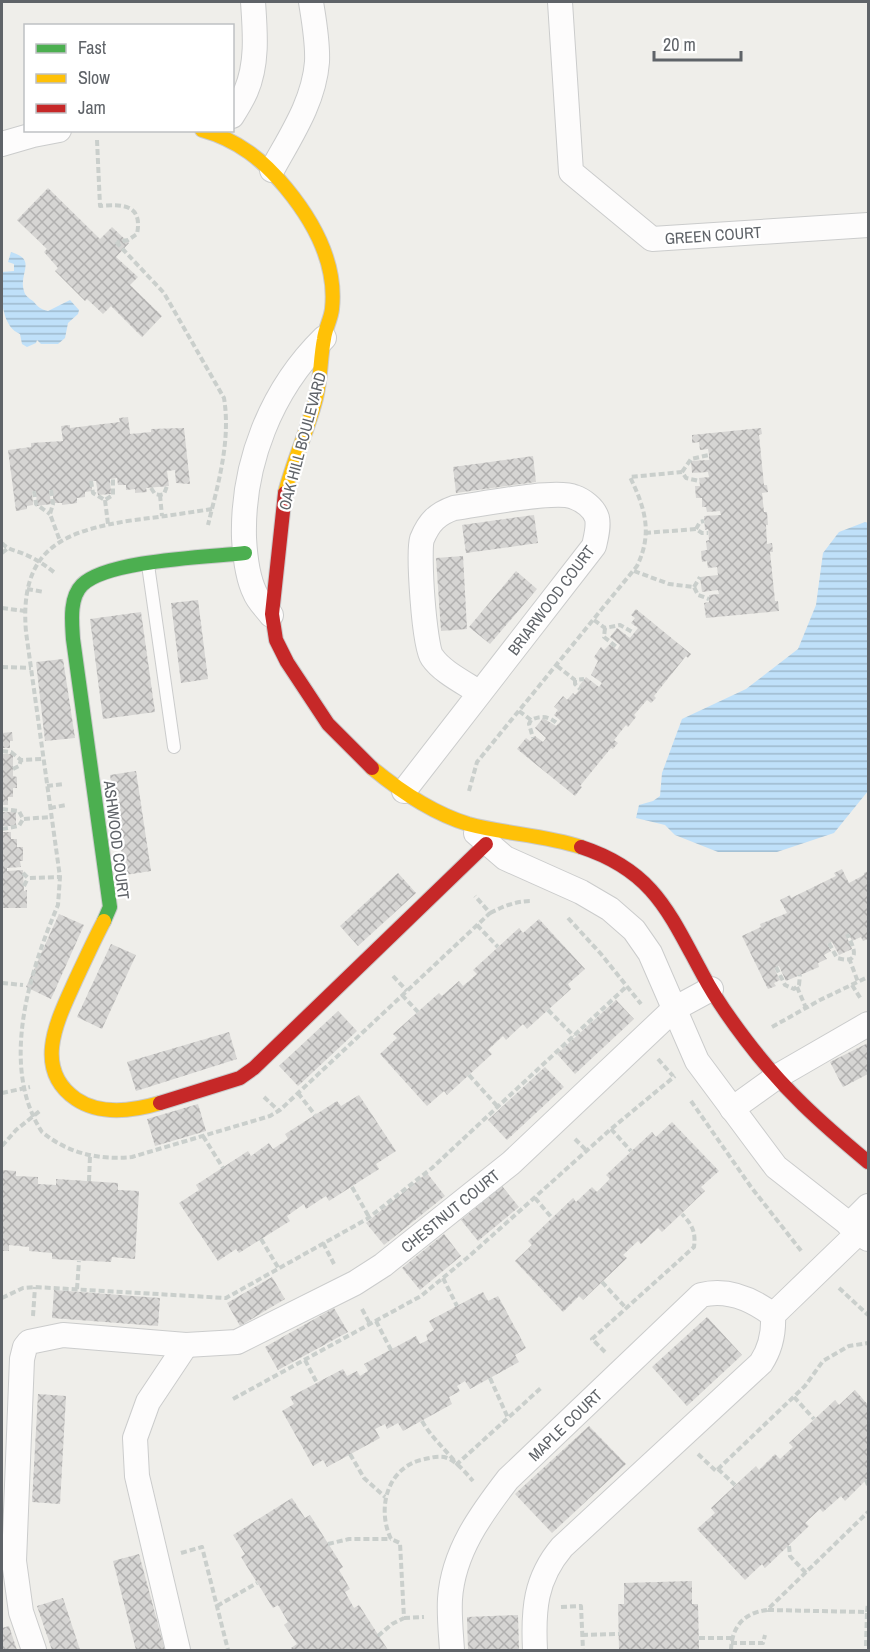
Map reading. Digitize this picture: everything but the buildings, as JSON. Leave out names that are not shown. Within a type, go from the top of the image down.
[{"type":"street","points":[[234,108],[246,91],[251,72],[255,40],[253,2]]},
{"type":"street","points":[[272,170],[306,107],[316,74],[317,46],[311,2]]},
{"type":"street","name":"GREEN COURT","points":[[560,2],[572,172],[652,239],[868,225]]},
{"type":"street","points":[[2,144],[51,132]]},
{"type":"street","name":"OAK HILL BOULEVARD","points":[[226,132],[249,148],[272,170],[310,221],[332,279],[332,311],[324,338],[323,363],[315,401],[296,453],[280,525],[272,615],[275,638],[290,666],[328,724],[355,753],[404,791],[432,809],[466,812],[577,845],[604,855],[630,870],[653,889],[680,926],[711,989],[743,1036],[810,1113],[868,1162]]},
{"type":"street","name":"OAK HILL BOULEVARD","points":[[272,615],[255,594],[245,553],[243,513],[250,470],[265,423],[282,390],[306,356],[324,338]]},
{"type":"street","name":"BRIARWOOD COURT","points":[[404,791],[480,693],[594,546],[597,518],[589,505],[573,496],[541,496],[453,508],[434,517],[426,532],[420,549],[425,625],[430,655],[436,662],[480,693]]},
{"type":"street","name":"ASHWOOD COURT","points":[[245,553],[148,564],[98,574],[80,587],[74,603],[73,639],[110,907],[61,1008],[52,1036],[52,1057],[61,1086],[72,1098],[91,1106],[123,1111],[142,1108],[240,1078],[285,1040],[486,844]]},
{"type":"street","name":"OAK HILL BOULEVARD","points":[[466,812],[486,844],[505,858],[581,892],[610,909],[634,930],[650,953],[697,1061],[776,1167],[858,1232]]},
{"type":"street","name":"CHESTNUT COURT","points":[[34,1650],[21,1612],[14,1562],[22,1359],[25,1347],[30,1342],[63,1335],[186,1345],[237,1342],[355,1283],[383,1265],[511,1162],[674,1009],[711,989]]},
{"type":"street","points":[[732,1108],[867,1016]]},
{"type":"street","points":[[535,1650],[535,1606],[542,1577],[549,1561],[761,1363],[772,1339],[773,1315],[858,1232],[868,1206]]},
{"type":"street","name":"MAPLE COURT","points":[[452,1650],[450,1601],[456,1568],[464,1546],[483,1511],[508,1479],[701,1295],[723,1292],[756,1303],[773,1315]]},
{"type":"street","points":[[178,1650],[137,1476],[135,1438],[148,1402],[186,1345]]},
{"type":"lane","points":[[148,564],[174,747]]},
{"type":"path","points":[[97,140],[100,206],[123,204],[128,206],[136,218],[138,227],[137,234],[128,240],[116,242],[164,293],[224,398],[226,438],[208,527]]},
{"type":"path","points":[[466,812],[477,762],[634,571],[643,555],[646,523],[642,504],[630,477],[682,472],[691,459],[709,455]]},
{"type":"path","points":[[682,472],[687,478],[699,481]]},
{"type":"path","points":[[105,500],[113,495],[113,478]]},
{"type":"path","points":[[91,481],[93,493],[105,500]]},
{"type":"path","points":[[151,488],[155,494],[160,495],[164,494],[167,486]]},
{"type":"path","points":[[50,514],[53,504],[51,490]]},
{"type":"path","points":[[33,491],[36,504],[50,514],[60,542]]},
{"type":"path","points":[[160,495],[162,516]]},
{"type":"path","points":[[105,500],[108,524]]},
{"type":"path","points":[[19,994],[58,905],[60,877],[31,668],[25,611],[27,589],[40,561],[60,542],[78,532],[108,524],[212,509]]},
{"type":"path","points":[[696,529],[700,522],[704,521]]},
{"type":"path","points":[[645,533],[696,529],[702,533],[708,533]]},
{"type":"path","points":[[2,543],[7,549],[21,552],[40,561]]},
{"type":"path","points":[[2,553],[7,549]]},
{"type":"path","points":[[634,571],[669,584],[694,587]]},
{"type":"path","points":[[694,587],[700,577]]},
{"type":"path","points":[[694,587],[698,595],[709,598]]},
{"type":"path","points":[[27,589],[46,593]]},
{"type":"path","points":[[2,608],[25,611]]},
{"type":"path","points":[[594,620],[605,628],[620,625],[634,633]]},
{"type":"path","points":[[605,628],[604,637],[618,648]]},
{"type":"path","points":[[556,666],[575,680],[575,684],[580,689]]},
{"type":"path","points":[[2,667],[31,668]]},
{"type":"path","points":[[575,680],[584,679]]},
{"type":"path","points":[[519,711],[531,720]]},
{"type":"path","points":[[531,720],[544,716],[550,717],[558,724]]},
{"type":"path","points":[[531,720],[529,724],[533,738]]},
{"type":"path","points":[[2,751],[11,752],[21,760],[43,759]]},
{"type":"path","points":[[13,769],[19,766],[21,760]]},
{"type":"path","points":[[2,808],[18,811],[23,819]]},
{"type":"path","points":[[23,819],[51,817]]},
{"type":"path","points":[[2,830],[20,826],[23,819]]},
{"type":"path","points":[[23,873],[28,878],[60,877]]},
{"type":"path","points":[[24,886],[28,878]]},
{"type":"path","points":[[470,891],[490,913]]},
{"type":"path","points":[[25,1114],[46,1135],[68,1148],[90,1156],[116,1158],[132,1157],[270,1116],[280,1110],[490,913],[508,904],[521,901],[541,903]]},
{"type":"path","points":[[566,916],[645,1008]]},
{"type":"path","points":[[477,925],[498,947]]},
{"type":"path","points":[[829,943],[837,958],[849,958],[855,953],[855,947],[847,934]]},
{"type":"path","points":[[849,958],[858,982]]},
{"type":"path","points":[[776,967],[785,985],[797,987]]},
{"type":"path","points":[[386,970],[407,991]]},
{"type":"path","points":[[800,975],[797,987],[806,1008]]},
{"type":"path","points":[[768,1029],[868,977]]},
{"type":"path","points":[[2,983],[23,985]]},
{"type":"path","points":[[852,984],[867,1016]]},
{"type":"path","points":[[2,1298],[23,1288],[35,1287],[225,1298],[369,1217],[432,1168],[626,987]]},
{"type":"path","points":[[402,995],[418,1012]]},
{"type":"path","points":[[548,1010],[574,1036]]},
{"type":"path","points":[[651,1052],[679,1082]]},
{"type":"path","points":[[469,1075],[498,1107]]},
{"type":"path","points":[[233,1399],[421,1296],[673,1076],[683,1076]]},
{"type":"path","points":[[9,1080],[16,1099]]},
{"type":"path","points":[[2,1094],[32,1087]]},
{"type":"path","points":[[298,1093],[315,1115]]},
{"type":"path","points":[[690,1100],[751,1187],[809,1260]]},
{"type":"path","points":[[2,1146],[43,1108]]},
{"type":"path","points":[[611,1129],[631,1151]]},
{"type":"path","points":[[569,1132],[587,1151]]},
{"type":"path","points":[[203,1136],[223,1168]]},
{"type":"path","points":[[89,1181],[90,1156]]},
{"type":"path","points":[[352,1187],[369,1217]]},
{"type":"path","points":[[535,1198],[552,1218]]},
{"type":"path","points":[[612,1359],[592,1339],[694,1247],[694,1227],[682,1214]]},
{"type":"path","points":[[261,1239],[279,1269]]},
{"type":"path","points":[[324,1244],[338,1271]]},
{"type":"path","points":[[77,1289],[79,1261]]},
{"type":"path","points":[[443,1278],[457,1306]]},
{"type":"path","points":[[602,1282],[626,1308]]},
{"type":"path","points":[[834,1284],[868,1315]]},
{"type":"path","points":[[33,1318],[35,1287]]},
{"type":"path","points":[[359,1303],[370,1324]]},
{"type":"path","points":[[376,1321],[391,1350]]},
{"type":"path","points":[[718,1469],[794,1397],[824,1361],[849,1346],[868,1343]]},
{"type":"path","points":[[305,1360],[317,1383]]},
{"type":"path","points":[[490,1378],[508,1418]]},
{"type":"path","points":[[457,1464],[541,1388]]},
{"type":"path","points":[[794,1397],[814,1419]]},
{"type":"path","points":[[422,1421],[428,1432],[479,1488]]},
{"type":"path","points":[[695,1451],[735,1485]]},
{"type":"path","points":[[350,1454],[364,1478],[386,1497]]},
{"type":"path","points":[[391,1539],[384,1520],[386,1497],[390,1484],[399,1473],[418,1461],[435,1456],[446,1458],[457,1464]]},
{"type":"path","points":[[767,1610],[868,1512]]},
{"type":"path","points":[[862,1518],[868,1517]]},
{"type":"path","points":[[328,1544],[349,1539],[391,1539],[400,1543],[404,1618]]},
{"type":"path","points":[[789,1546],[790,1556],[806,1573]]},
{"type":"path","points":[[171,1555],[202,1547],[228,1650]]},
{"type":"path","points":[[216,1606],[257,1583]]},
{"type":"path","points":[[866,1646],[868,1603]]},
{"type":"path","points":[[560,1607],[581,1606],[583,1650]]},
{"type":"path","points":[[731,1650],[732,1641],[740,1622],[755,1612],[767,1610],[867,1612]]},
{"type":"path","points":[[378,1636],[392,1624],[404,1618],[434,1616]]},
{"type":"path","points":[[582,1635],[619,1634]]},
{"type":"path","points":[[699,1638],[763,1643],[765,1635]]},
{"type":"water","points":[[11,252],[24,259],[23,284],[27,297],[48,311],[70,300],[79,310],[78,314],[68,323],[65,338],[58,344],[41,344],[37,340],[36,343],[27,347],[22,344],[20,334],[9,324],[3,308],[2,272],[14,271],[14,264],[8,262]]},
{"type":"water","points":[[865,522],[868,523],[868,791],[834,833],[777,852],[718,852],[675,835],[665,825],[636,818],[639,805],[653,801],[660,796],[662,773],[682,719],[746,689],[798,649],[816,605],[823,553],[839,532]]},
{"type":"traffic: fast","points":[[104,921],[110,907],[73,639],[72,611],[75,597],[82,585],[113,570],[159,561],[245,553]]},
{"type":"traffic: slow","points":[[208,132],[227,139],[249,152],[277,178],[296,201],[314,229],[331,276],[332,309],[325,335],[318,391],[285,493]]},
{"type":"traffic: slow","points":[[372,768],[417,800],[442,814],[468,824],[581,847]]},
{"type":"traffic: slow","points":[[104,921],[62,1009],[53,1042],[52,1057],[55,1073],[62,1087],[76,1099],[96,1108],[128,1110],[160,1103]]},
{"type":"traffic: jam","points":[[285,493],[272,614],[276,640],[287,662],[328,724],[372,768]]},
{"type":"traffic: jam","points":[[160,1103],[240,1078],[254,1068],[486,844]]},
{"type":"traffic: jam","points":[[581,847],[626,868],[657,897],[680,932],[718,1000],[760,1058],[803,1105],[868,1162]]}]
